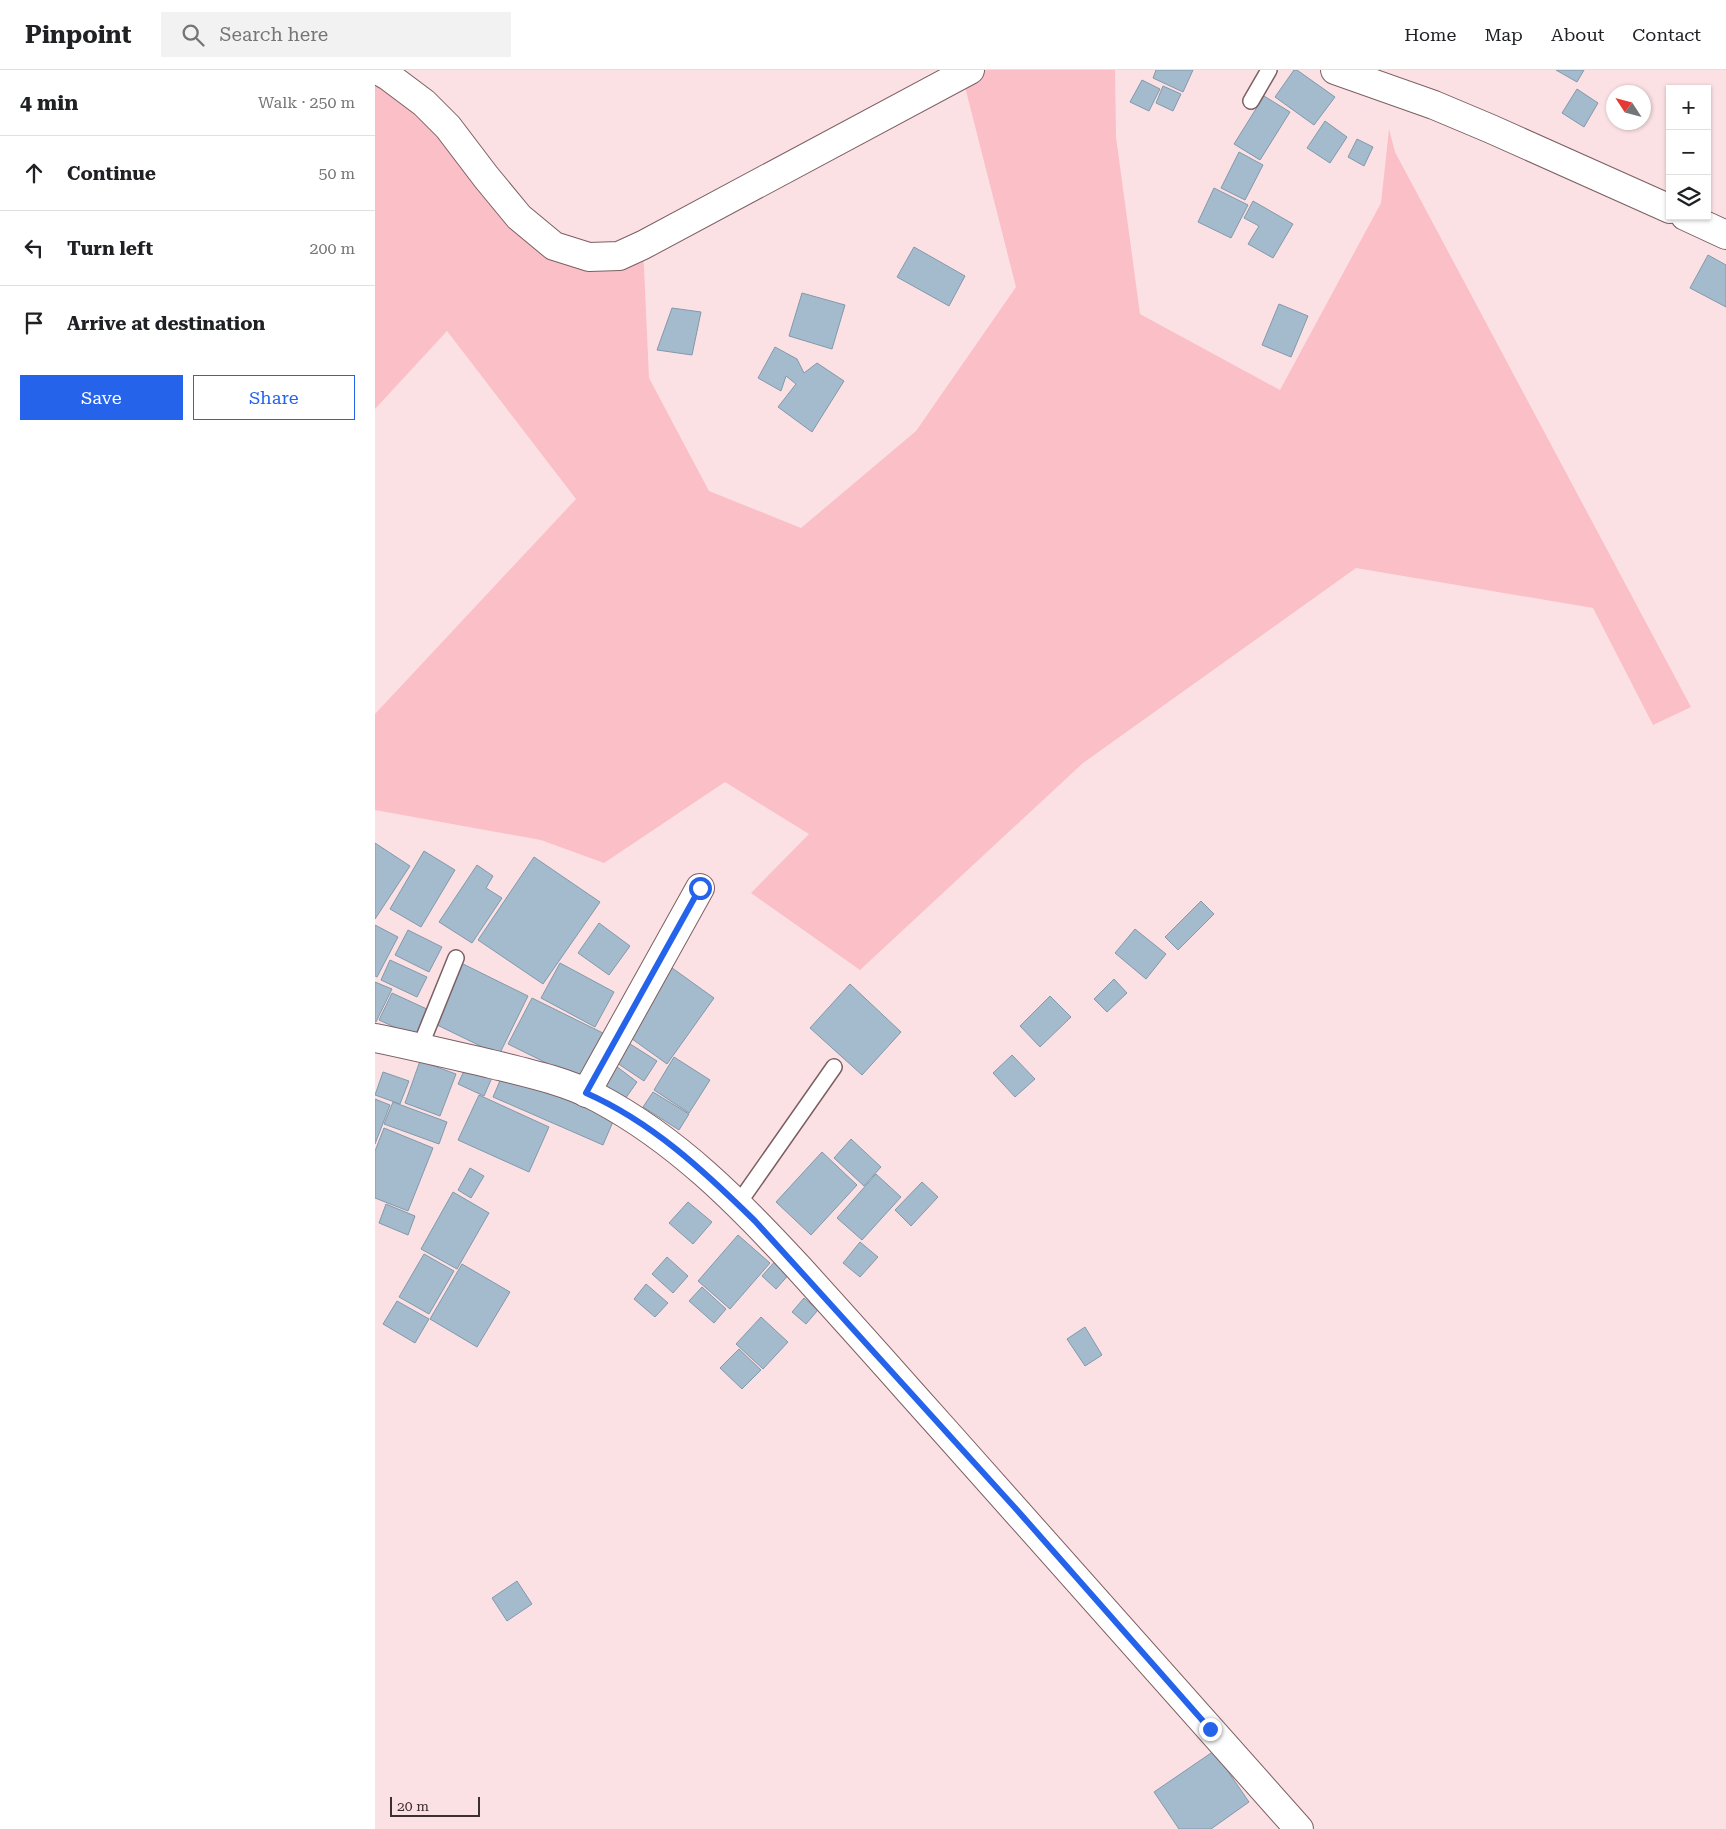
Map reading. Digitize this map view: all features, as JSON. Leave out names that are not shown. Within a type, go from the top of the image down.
[{"type":"street","points":[[377,70],[389,76],[423,103],[447,127],[519,217],[554,246],[589,257],[619,256],[643,245],[970,70]]},
{"type":"street","points":[[1335,70],[1401,93],[1491,129],[1666,207]]},
{"type":"street","points":[[1694,220],[1726,235]]},
{"type":"street","points":[[586,1093],[700,888]]},
{"type":"street","points":[[375,1038],[564,1083],[641,1123],[682,1153],[738,1204],[812,1282],[1017,1510],[1299,1829]]},
{"type":"lane","points":[[1251,101],[1269,70]]},
{"type":"lane","points":[[419,1047],[456,958]]},
{"type":"lane","points":[[738,1204],[834,1067]]},
{"type":"shaded area","points":[[375,70],[571,251],[643,245],[649,378],[709,491],[801,528],[916,431],[1016,287],[962,75],[970,70],[1115,70],[1116,137],[1140,314],[1280,390],[1381,203],[1389,129],[1395,152],[1691,707],[1653,725],[1593,608],[1356,568],[1083,763],[860,970],[751,893],[809,834],[725,782],[604,863],[541,840],[375,810],[375,714],[576,499],[447,331],[375,409]]},
{"type":"building","points":[[1156,70],[1193,70],[1183,92],[1153,78]]},
{"type":"building","points":[[1294,70],[1297,70],[1335,97],[1314,125],[1275,97]]},
{"type":"building","points":[[1556,70],[1584,70],[1577,82]]},
{"type":"building","points":[[1142,80],[1160,89],[1149,111],[1130,102]]},
{"type":"building","points":[[1163,86],[1181,94],[1173,111],[1156,103]]},
{"type":"building","points":[[1577,89],[1598,103],[1584,127],[1562,113]]},
{"type":"building","points":[[1264,96],[1290,112],[1260,160],[1234,144]]},
{"type":"building","points":[[1325,121],[1347,137],[1330,163],[1307,148]]},
{"type":"building","points":[[1357,139],[1373,147],[1364,166],[1348,157]]},
{"type":"building","points":[[1239,152],[1263,165],[1245,200],[1221,188]]},
{"type":"building","points":[[1214,188],[1248,205],[1231,238],[1198,222]]},
{"type":"building","points":[[1253,201],[1293,224],[1273,258],[1248,244],[1259,226],[1244,218]]},
{"type":"building","points":[[914,247],[965,276],[949,306],[897,277]]},
{"type":"building","points":[[1708,255],[1726,265],[1726,307],[1690,288]]},
{"type":"building","points":[[802,293],[845,305],[832,349],[789,336]]},
{"type":"building","points":[[1279,304],[1308,316],[1291,357],[1262,345]]},
{"type":"building","points":[[672,308],[701,312],[692,355],[657,350]]},
{"type":"building","points":[[775,347],[797,359],[804,373],[817,363],[844,381],[812,432],[778,407],[796,384],[786,376],[781,391],[758,378]]},
{"type":"building","points":[[375,843],[410,866],[375,919]]},
{"type":"building","points":[[424,851],[455,870],[421,927],[390,909]]},
{"type":"building","points":[[534,857],[600,902],[543,984],[478,940]]},
{"type":"building","points":[[477,865],[493,876],[486,888],[502,898],[472,943],[439,922]]},
{"type":"building","points":[[1201,901],[1214,914],[1178,950],[1165,937]]},
{"type":"building","points":[[599,923],[630,946],[609,975],[578,953]]},
{"type":"building","points":[[375,925],[398,937],[377,977],[375,976]]},
{"type":"building","points":[[1135,929],[1166,954],[1146,979],[1115,953]]},
{"type":"building","points":[[408,930],[442,947],[429,972],[395,955]]},
{"type":"building","points":[[390,960],[427,977],[417,997],[381,980]]},
{"type":"building","points":[[461,963],[528,996],[499,1055],[431,1022]]},
{"type":"building","points":[[560,963],[614,992],[595,1027],[541,998]]},
{"type":"building","points":[[668,965],[714,998],[667,1064],[621,1031]]},
{"type":"building","points":[[1114,979],[1127,993],[1107,1012],[1094,999]]},
{"type":"building","points":[[375,982],[392,989],[376,1022],[375,1022]]},
{"type":"building","points":[[850,984],[901,1032],[862,1075],[810,1028]]},
{"type":"building","points":[[392,993],[429,1010],[416,1037],[379,1020]]},
{"type":"building","points":[[1050,996],[1071,1017],[1040,1047],[1020,1026]]},
{"type":"building","points":[[532,998],[611,1037],[587,1083],[508,1044]]},
{"type":"building","points":[[627,1042],[657,1061],[644,1081],[614,1061]]},
{"type":"building","points":[[1012,1055],[1035,1079],[1015,1097],[993,1073]]},
{"type":"building","points":[[674,1057],[710,1080],[689,1113],[654,1090]]},
{"type":"building","points":[[420,1061],[456,1074],[440,1116],[405,1103]]},
{"type":"building","points":[[468,1062],[494,1073],[484,1096],[458,1084]]},
{"type":"building","points":[[616,1066],[637,1082],[625,1099],[603,1085]]},
{"type":"building","points":[[505,1069],[615,1117],[603,1145],[493,1097]]},
{"type":"building","points":[[383,1072],[409,1081],[400,1104],[375,1095]]},
{"type":"building","points":[[653,1092],[689,1114],[679,1130],[643,1107]]},
{"type":"building","points":[[479,1095],[549,1127],[529,1172],[458,1140]]},
{"type":"building","points":[[375,1099],[390,1105],[375,1144]]},
{"type":"building","points":[[393,1102],[447,1122],[439,1144],[384,1124]]},
{"type":"building","points":[[384,1128],[433,1148],[408,1211],[375,1198],[375,1151]]},
{"type":"building","points":[[851,1139],[881,1167],[864,1186],[834,1158]]},
{"type":"building","points":[[822,1152],[857,1185],[811,1235],[776,1202]]},
{"type":"building","points":[[470,1168],[484,1176],[471,1198],[458,1190]]},
{"type":"building","points":[[876,1174],[901,1197],[862,1240],[837,1218]]},
{"type":"building","points":[[922,1182],[938,1197],[911,1226],[895,1210]]},
{"type":"building","points":[[453,1192],[489,1213],[457,1269],[421,1249]]},
{"type":"building","points":[[688,1202],[712,1222],[693,1244],[669,1223]]},
{"type":"building","points":[[386,1204],[415,1216],[408,1235],[379,1223]]},
{"type":"building","points":[[738,1235],[770,1263],[730,1309],[698,1281]]},
{"type":"building","points":[[860,1242],[878,1257],[860,1277],[843,1263]]},
{"type":"building","points":[[424,1254],[454,1271],[429,1314],[399,1297]]},
{"type":"building","points":[[667,1257],[688,1276],[673,1293],[652,1274]]},
{"type":"building","points":[[777,1259],[791,1272],[776,1289],[762,1276]]},
{"type":"building","points":[[462,1264],[510,1292],[477,1347],[430,1319]]},
{"type":"building","points":[[646,1284],[668,1303],[655,1317],[634,1299]]},
{"type":"building","points":[[702,1287],[726,1309],[714,1323],[689,1301]]},
{"type":"building","points":[[804,1298],[818,1310],[806,1324],[792,1312]]},
{"type":"building","points":[[397,1301],[429,1319],[415,1343],[383,1324]]},
{"type":"building","points":[[761,1317],[788,1342],[763,1369],[736,1344]]},
{"type":"building","points":[[1085,1327],[1102,1355],[1085,1366],[1067,1339]]},
{"type":"building","points":[[739,1349],[761,1370],[742,1389],[720,1368]]},
{"type":"building","points":[[517,1581],[532,1604],[507,1621],[492,1598]]},
{"type":"building","points":[[1214,1751],[1249,1802],[1211,1829],[1179,1829],[1154,1792]]},
{"type":"route","points":[[700,888],[586,1093],[641,1123],[682,1153],[755,1221],[1017,1510],[1210,1729]]}]
